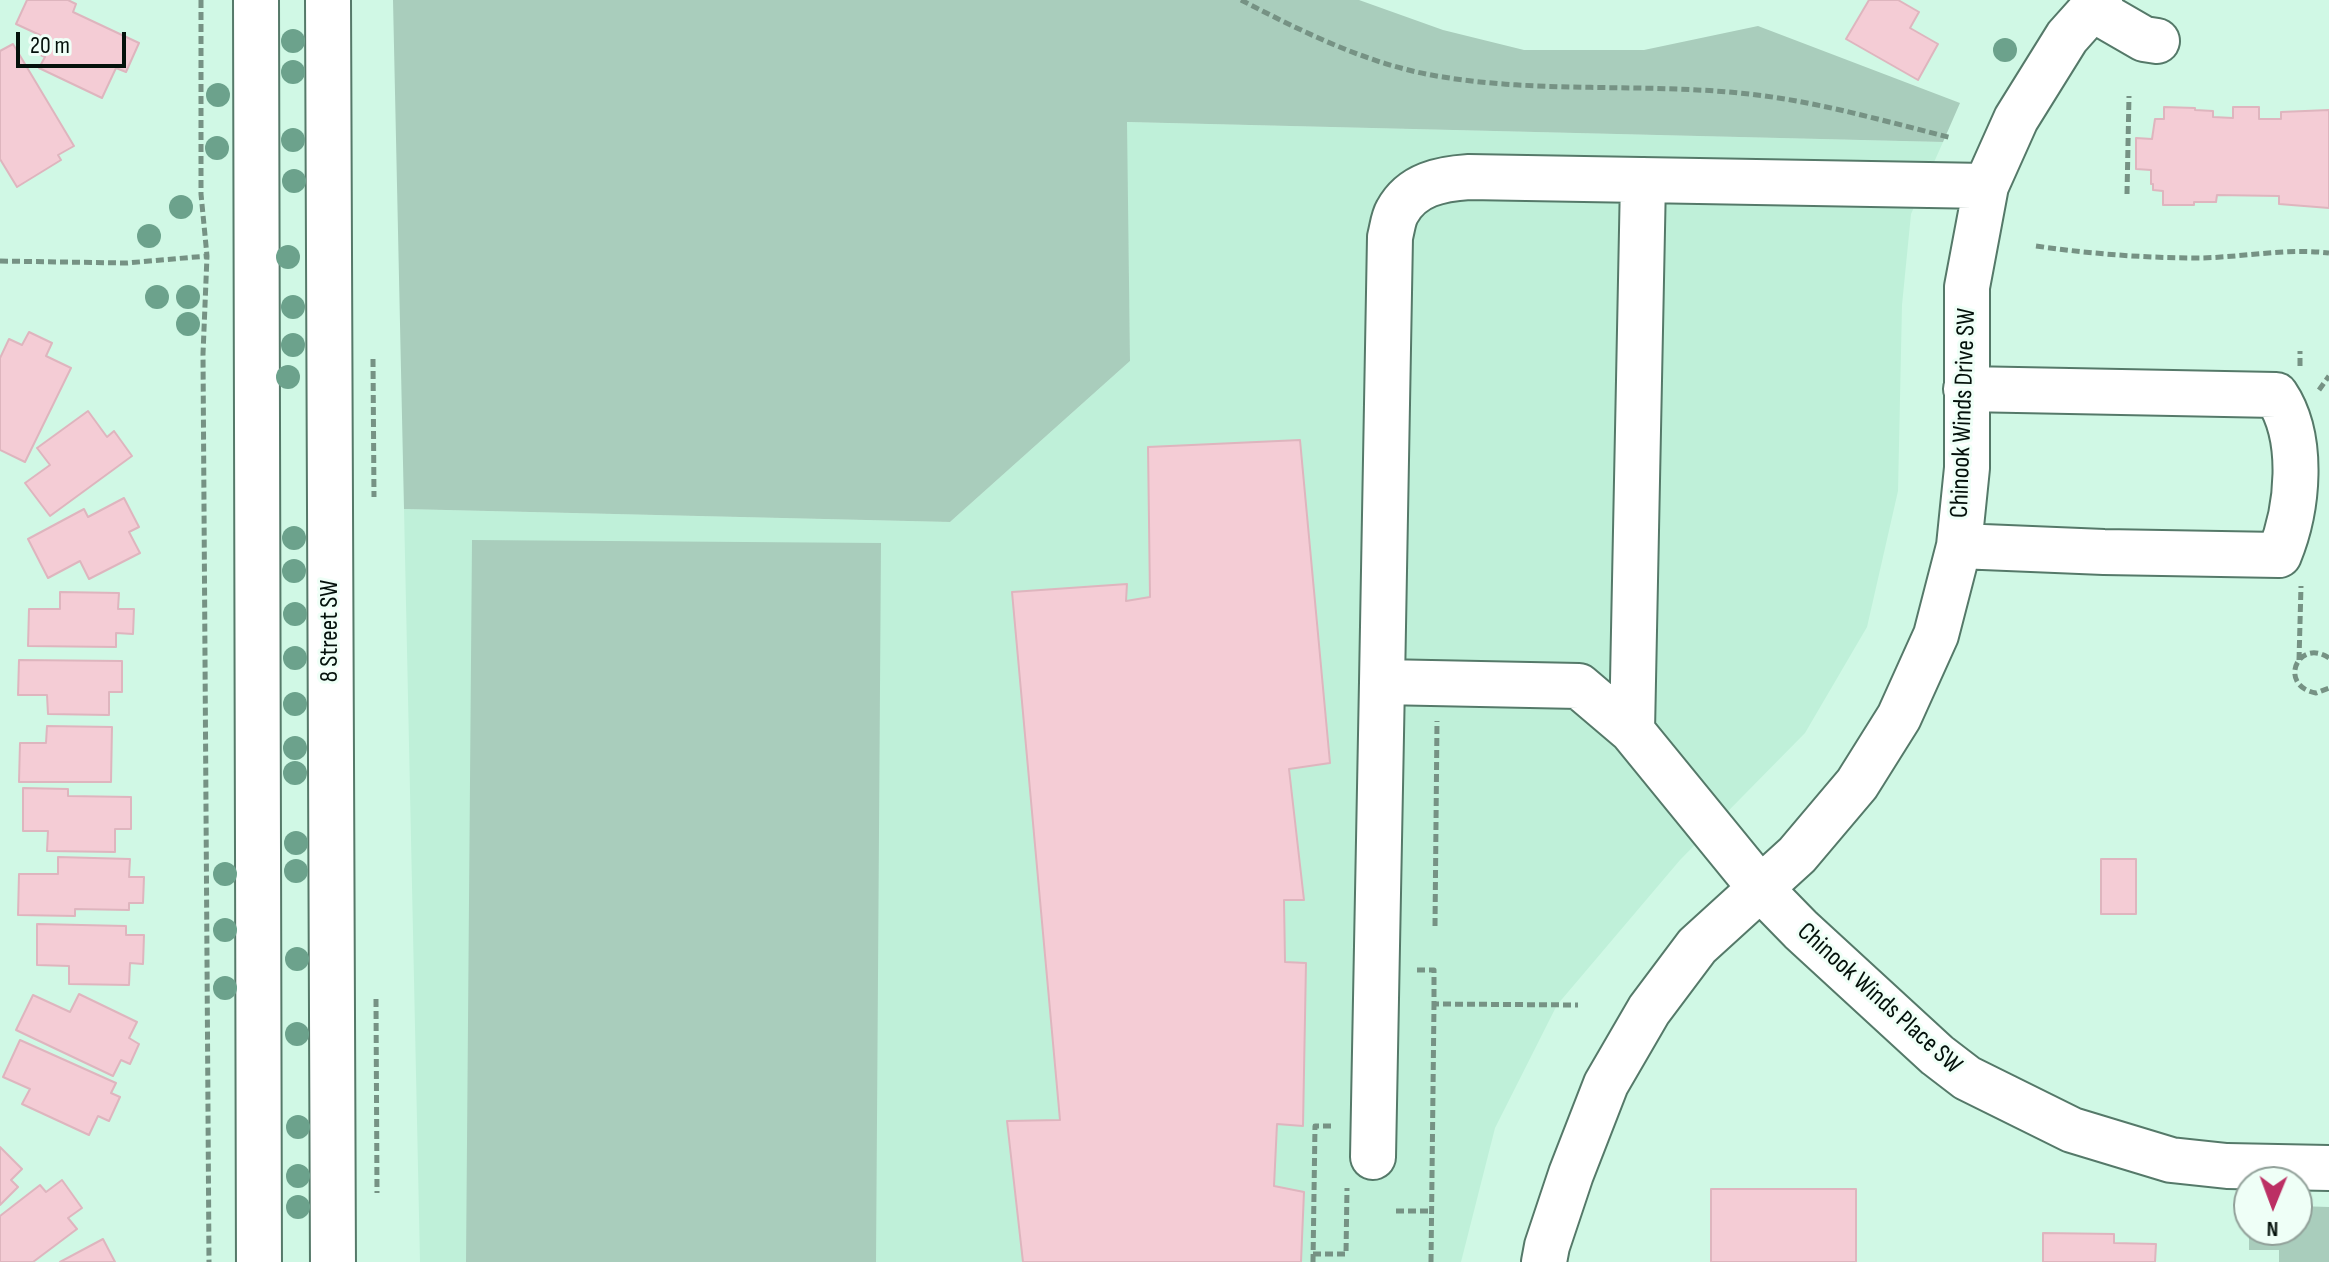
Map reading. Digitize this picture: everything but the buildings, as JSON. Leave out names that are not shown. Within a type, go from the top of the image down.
[{"type":"main road","points":[[256,0],[259,1262]]},
{"type":"main road","name":"8 Street SW","points":[[328,0],[333,1262]]},
{"type":"main road","points":[[2096,5],[2144,39],[2157,41]]},
{"type":"main road","name":"Chinook Winds Drive SW","points":[[1544,1262],[1571,1174],[1613,1072],[1649,1010],[1697,946],[1797,855],[1857,784],[1899,717],[1936,635],[1959,546],[1967,468],[1967,287],[1986,186],[2016,119],[2067,37],[2096,5]]},
{"type":"main road","points":[[1373,1157],[1390,237],[1396,213],[1415,192],[1438,179],[1986,186]]},
{"type":"main road","points":[[1632,731],[1643,180]]},
{"type":"main road","points":[[1959,546],[2279,555],[2291,514],[2295,469],[2292,433],[2285,408],[2276,395],[1966,389]]},
{"type":"main road","name":"Chinook Winds Place SW","points":[[1382,682],[1579,686],[1632,731],[1761,889],[1801,930],[1937,1055],[1967,1078],[2072,1130],[2171,1160],[2227,1166],[2329,1168]]},
{"type":"path","points":[[201,0],[201,194],[207,256],[203,354],[209,1262]]},
{"type":"path","points":[[1241,0],[1333,45],[1384,63],[1442,77],[1499,84],[1758,95],[1839,110],[1952,138]]},
{"type":"path","points":[[2127,194],[2129,96]]},
{"type":"path","points":[[2036,246],[2115,257],[2203,258],[2306,250],[2329,253]]},
{"type":"path","points":[[0,261],[127,263],[207,256]]},
{"type":"path","points":[[2329,658],[2322,653],[2307,653],[2295,669],[2297,684],[2302,688],[2316,693],[2329,688]]},
{"type":"path","points":[[1435,926],[1437,709]]},
{"type":"path","points":[[1431,1262],[1434,970]]},
{"type":"path","points":[[1434,1004],[1578,1005]]},
{"type":"path","points":[[1313,1262],[1315,1126],[1337,1126]]},
{"type":"path","points":[[1396,1211],[1432,1211]]},
{"type":"shaded area","points":[[393,0],[1359,0],[1443,30],[1524,50],[1644,50],[1758,26],[1960,103],[1943,142],[1127,122],[1130,361],[950,522],[404,509]]},
{"type":"shaded area","points":[[1126,122],[1943,142],[1911,214],[1902,305],[1898,491],[1867,627],[1805,733],[1680,860],[1557,1005],[1495,1128],[1461,1262],[420,1262],[404,509],[950,522],[1130,361]]},
{"type":"shaded area","points":[[472,540],[881,543],[876,1262],[466,1262]]},
{"type":"shaded area","points":[[2313,1206],[2329,1207],[2329,1262],[2279,1262],[2279,1250],[2249,1250],[2249,1246],[2313,1246]]}]
